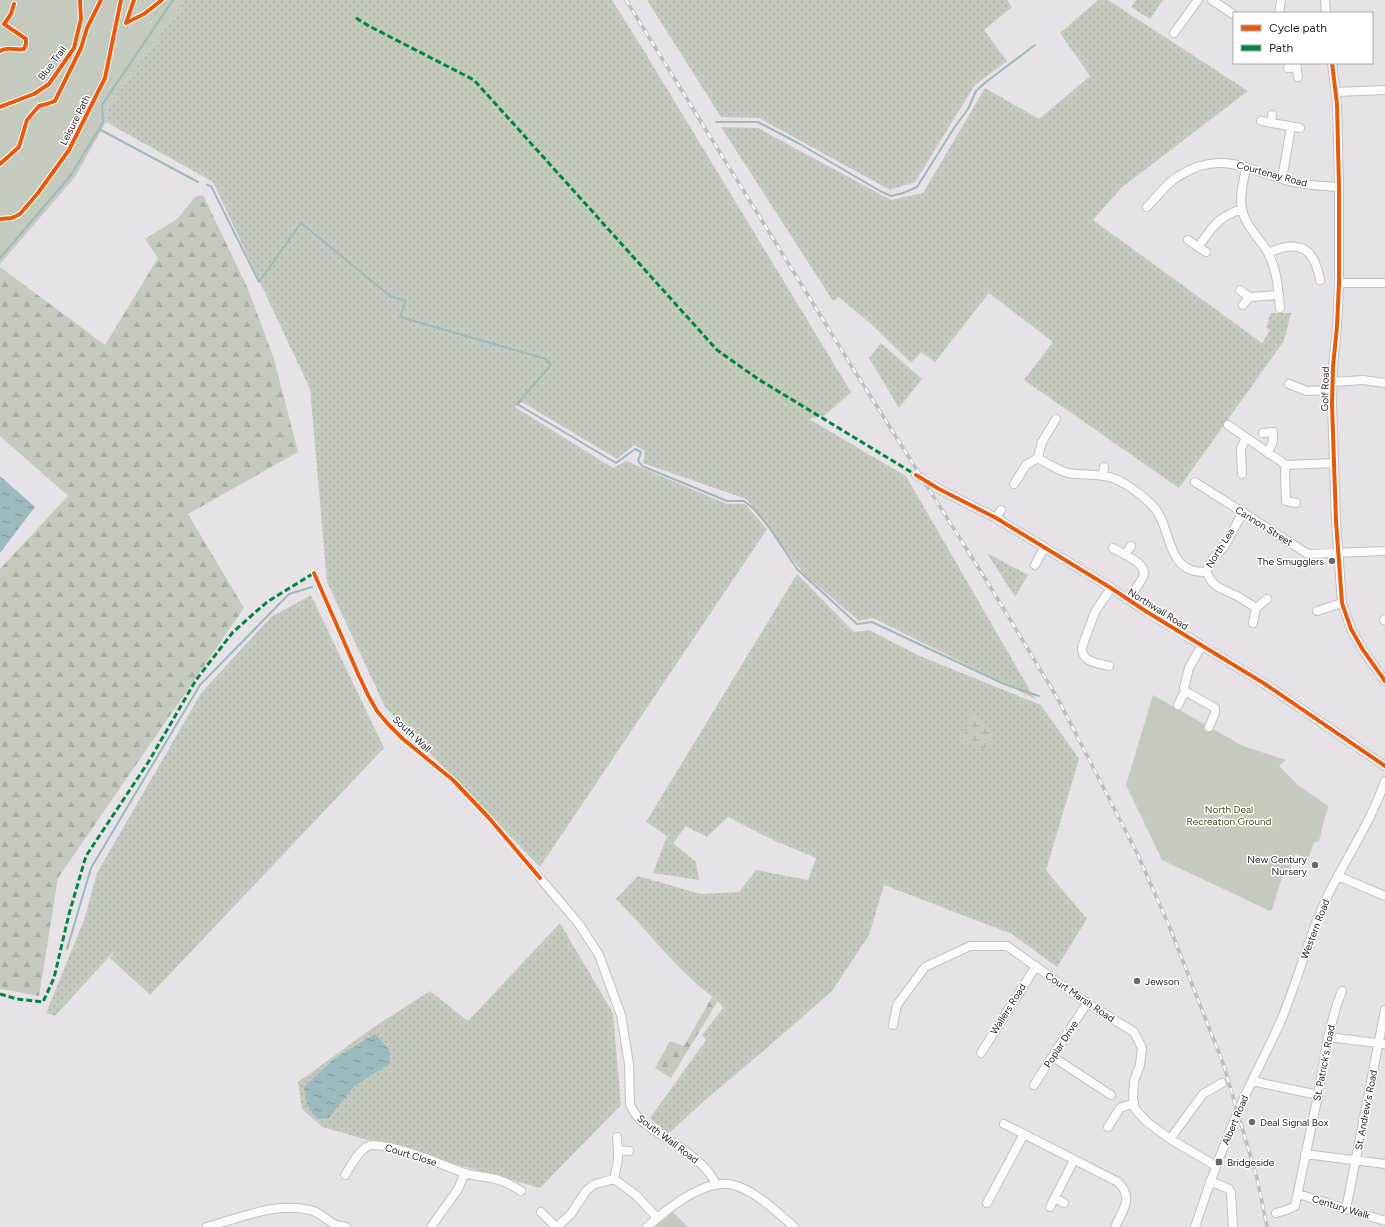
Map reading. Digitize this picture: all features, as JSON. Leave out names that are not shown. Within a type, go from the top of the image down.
[{"type":"street","points":[[1174,33],[1198,0]]},
{"type":"street","points":[[1212,0],[1233,14]]},
{"type":"street","points":[[1279,12],[1281,0]]},
{"type":"street","points":[[1325,0],[1326,12]]},
{"type":"street","name":"Golf Road","points":[[1332,64],[1336,92],[1339,187],[1339,283],[1338,322],[1332,386],[1338,553],[1342,603],[1350,629],[1385,680]]},
{"type":"street","points":[[1293,66],[1298,77]]},
{"type":"street","points":[[1336,92],[1385,90]]},
{"type":"street","points":[[1261,121],[1272,119],[1291,127],[1300,128]]},
{"type":"street","points":[[1282,179],[1291,127]]},
{"type":"street","name":"Courtenay Road","points":[[1147,207],[1176,177],[1194,168],[1212,164],[1230,163],[1282,179],[1320,186],[1339,187]]},
{"type":"street","points":[[1246,167],[1242,196],[1242,209],[1247,222],[1268,253],[1277,278],[1280,308]]},
{"type":"street","points":[[1199,246],[1217,222],[1226,215],[1242,209]]},
{"type":"street","points":[[1188,240],[1206,252]]},
{"type":"street","points":[[1268,253],[1282,247],[1294,246],[1305,250],[1312,255],[1316,263],[1314,271],[1320,280]]},
{"type":"street","points":[[1339,283],[1385,283]]},
{"type":"street","points":[[1240,290],[1249,297],[1279,295]]},
{"type":"street","points":[[1243,305],[1249,297]]},
{"type":"street","points":[[1332,386],[1363,380],[1385,383]]},
{"type":"street","name":"Golf Road","points":[[1289,384],[1307,391],[1332,386]]},
{"type":"street","points":[[1014,484],[1022,478],[1026,465],[1038,458],[1042,442],[1056,419]]},
{"type":"street","points":[[1043,422],[1050,427]]},
{"type":"street","points":[[1228,425],[1286,465],[1334,463]]},
{"type":"street","points":[[1263,433],[1273,432],[1273,442],[1268,453]]},
{"type":"street","points":[[1242,474],[1241,448],[1246,438]]},
{"type":"street","points":[[1038,458],[1056,469],[1069,473],[1103,475],[1121,481],[1152,504],[1160,516],[1172,551],[1179,561],[1189,570],[1206,572]]},
{"type":"street","points":[[1286,465],[1286,501],[1296,504]]},
{"type":"street","points":[[1103,475],[1104,467]]},
{"type":"street","name":"Northwall Road","points":[[916,475],[939,489],[996,518],[1111,588],[1265,684],[1385,766]]},
{"type":"street","name":"Cannon Street","points":[[1195,482],[1308,554],[1385,551]]},
{"type":"street","points":[[996,518],[1001,510]]},
{"type":"street","name":"North Lea","points":[[1243,512],[1224,547],[1213,558],[1206,572],[1212,582],[1218,587],[1239,597],[1256,608]]},
{"type":"street","points":[[1125,555],[1131,546]]},
{"type":"street","points":[[1035,565],[1044,548]]},
{"type":"street","points":[[1113,548],[1141,565],[1144,571],[1143,576],[1128,599]]},
{"type":"street","points":[[1109,666],[1090,661],[1084,656],[1082,647],[1095,612],[1111,588]]},
{"type":"street","points":[[1253,623],[1256,608],[1267,599]]},
{"type":"street","points":[[1317,611],[1342,603]]},
{"type":"street","points":[[1178,705],[1186,691],[1184,688],[1189,668],[1202,645]]},
{"type":"street","points":[[1186,691],[1215,708],[1216,713],[1209,728]]},
{"type":"street","name":"Western Road","points":[[1252,1081],[1280,1022],[1320,914],[1332,887],[1373,811],[1385,781]]},
{"type":"street","points":[[1338,876],[1385,896]]},
{"type":"street","name":"South Wall Road","points":[[540,878],[579,924],[599,955],[621,1016],[628,1050],[630,1104],[633,1112],[650,1128],[665,1137],[708,1169],[716,1185]]},
{"type":"street","name":"Court Marsh Road","points":[[893,1025],[896,1005],[925,967],[970,946],[1007,946],[1087,1003],[1134,1032],[1142,1048],[1140,1065],[1134,1081],[1134,1103]]},
{"type":"street","name":"Wallers Road","points":[[981,1053],[1036,966]]},
{"type":"street","name":"St. Patrick's Road","points":[[1276,1213],[1295,1206],[1318,1095],[1328,1037],[1336,1007],[1342,992]]},
{"type":"street","name":"Poplar Drive","points":[[1034,1085],[1087,1003]]},
{"type":"street","name":"St. Andrew's Road","points":[[1346,1209],[1382,1043],[1385,1010]]},
{"type":"street","points":[[1328,1037],[1382,1043]]},
{"type":"street","points":[[1052,1057],[1111,1095]]},
{"type":"street","points":[[1252,1081],[1318,1095]]},
{"type":"street","name":"Albert Road","points":[[1195,1227],[1210,1181],[1252,1081]]},
{"type":"street","points":[[1170,1139],[1203,1094],[1222,1083]]},
{"type":"street","points":[[1108,1127],[1120,1108],[1134,1103],[1135,1108],[1147,1122],[1170,1139],[1216,1166]]},
{"type":"street","points":[[1004,1124],[1118,1182],[1127,1194],[1127,1201],[1115,1227]]},
{"type":"street","points":[[987,1203],[1024,1134]]},
{"type":"street","points":[[614,1179],[618,1160],[617,1137]]},
{"type":"street","name":"Court Close","points":[[346,1174],[362,1150],[368,1146],[374,1145],[420,1156],[465,1174],[506,1182],[522,1191]]},
{"type":"street","points":[[618,1150],[629,1151]]},
{"type":"street","points":[[1305,1154],[1385,1164]]},
{"type":"street","points":[[1050,1207],[1074,1160]]},
{"type":"street","points":[[431,1227],[458,1189],[465,1174]]},
{"type":"street","points":[[614,1179],[637,1196],[657,1218]]},
{"type":"street","points":[[540,1212],[557,1227],[571,1214],[586,1191],[602,1182],[614,1179]]},
{"type":"street","points":[[1210,1181],[1222,1185],[1231,1193],[1233,1227]]},
{"type":"street","points":[[648,1227],[674,1204],[695,1192],[716,1185],[736,1185],[764,1201],[794,1227]]},
{"type":"street","name":"Century Walk","points":[[1298,1194],[1385,1221]]},
{"type":"street","points":[[1055,1198],[1064,1203]]},
{"type":"street","points":[[207,1227],[264,1210],[282,1208],[311,1210],[319,1213],[336,1225],[346,1227]]},
{"type":"green space","points":[[0,0],[185,0],[108,106],[106,122],[75,177],[0,264]]},
{"type":"green space","points":[[185,0],[612,0],[851,392],[824,416],[809,419],[906,476],[1035,699],[873,618],[859,621],[804,574],[746,499],[643,463],[645,451],[634,445],[617,459],[522,402],[515,407],[613,468],[626,461],[727,504],[745,504],[767,529],[540,867],[385,707],[327,582],[310,389],[213,182],[106,122],[108,106]]},
{"type":"green space","points":[[647,0],[1007,0],[1012,7],[984,30],[1007,61],[975,85],[915,182],[890,190],[759,118],[721,117]]},
{"type":"green space","points":[[1098,0],[1108,0],[1248,91],[1121,188],[1093,220],[1262,343],[1270,330],[1266,328],[1271,313],[1291,313],[1284,341],[1179,488],[1024,380],[1053,342],[989,293],[935,362],[921,352],[911,363],[873,326],[839,297],[833,301],[721,127],[758,128],[891,200],[923,193],[985,88],[1039,119],[1090,76],[1060,33]]},
{"type":"green space","points":[[1136,0],[1163,0],[1150,19],[1131,7]]},
{"type":"green space","points":[[203,195],[248,289],[274,359],[298,452],[188,514],[244,608],[58,878],[39,996],[0,989],[0,569],[68,496],[0,436],[0,267],[105,345],[158,258],[145,239],[177,219],[195,197]]},
{"type":"green space","points":[[881,343],[922,379],[899,408],[869,358]]},
{"type":"green space","points":[[987,553],[1028,575],[1015,597]]},
{"type":"green space","points":[[797,574],[854,632],[869,630],[920,656],[1041,705],[1079,759],[1046,870],[1087,919],[1057,967],[1012,934],[884,885],[869,935],[832,991],[668,1134],[650,1118],[706,1040],[702,1035],[723,1008],[718,1001],[677,965],[616,899],[638,876],[701,894],[739,892],[756,870],[808,880],[816,858],[775,841],[728,817],[707,837],[686,826],[673,843],[696,862],[699,880],[653,873],[667,836],[646,822]]},
{"type":"green space","points":[[311,595],[384,748],[150,995],[110,958],[116,949],[55,1016],[46,1013],[84,920],[97,873],[201,693],[271,617]]},
{"type":"green space","name":"North Deal Recreation Ground","points":[[1153,695],[1243,746],[1286,760],[1279,766],[1298,785],[1328,806],[1319,841],[1314,842],[1308,859],[1296,854],[1290,869],[1285,868],[1272,909],[1270,911],[1162,860],[1126,785]]},
{"type":"green space","points":[[971,711],[985,722],[994,734],[985,749],[962,740]]},
{"type":"green space","points":[[560,923],[613,1013],[621,1105],[540,1188],[322,1127],[302,1109],[298,1082],[374,1027],[430,991],[468,1021]]},
{"type":"green space","points":[[712,997],[718,1001],[671,1078],[655,1068],[670,1041],[684,1046]]},
{"type":"green space","points":[[673,1212],[688,1227],[655,1227]]},
{"type":"water","points":[[0,476],[35,507],[0,553]]},
{"type":"water","points":[[375,1034],[389,1049],[390,1064],[354,1086],[329,1118],[317,1119],[307,1104],[304,1087],[334,1059]]},
{"type":"waterway","points":[[0,258],[71,175],[103,122],[102,105],[173,0]]},
{"type":"waterway","points":[[716,122],[758,122],[891,196],[917,187],[954,128],[968,109],[976,91],[1035,45]]},
{"type":"waterway","points":[[99,129],[198,182]]},
{"type":"waterway","points":[[207,185],[211,186],[259,282],[301,223],[390,296],[406,301],[400,317],[546,359],[551,365],[517,404],[616,463],[635,449],[641,452],[638,461],[642,466],[727,501],[744,501],[755,510],[769,527],[797,569],[857,624],[872,622],[1004,684],[1039,696]]},
{"type":"waterway","points":[[67,949],[91,868],[200,685],[289,594],[312,587]]},
{"type":"railway","points":[[626,0],[854,370],[988,583],[1058,699],[1137,853],[1170,928],[1223,1063],[1257,1178],[1267,1227]]},
{"type":"marked path","points":[[356,18],[474,80],[717,350],[758,379],[916,475]]},
{"type":"marked path","points":[[0,994],[17,999],[43,1002],[54,978],[69,914],[86,856],[149,761],[196,680],[233,632],[267,602],[314,573]]},
{"type":"cycle path","name":"Blue Trail","points":[[0,107],[34,94],[49,84],[74,48],[81,19],[80,0]]},
{"type":"cycle path","points":[[0,164],[19,147],[27,120],[39,106],[55,101],[81,48],[87,28],[101,0]]},
{"type":"cycle path","name":"Leisure Path","points":[[0,219],[12,218],[20,214],[38,193],[69,150],[105,78],[121,0]]},
{"type":"cycle path","points":[[134,0],[126,23],[144,14],[162,0]]},
{"type":"cycle path","points":[[0,51],[6,49],[24,49],[26,44],[26,39],[4,24],[11,14],[14,4]]},
{"type":"cycle path","points":[[1332,64],[1337,104],[1339,283],[1332,404],[1336,521],[1342,603],[1351,629],[1363,650],[1385,681]]},
{"type":"cycle path","points":[[916,475],[939,489],[996,518],[1111,588],[1147,612],[1265,684],[1385,766]]},
{"type":"cycle path","name":"South Wall","points":[[314,573],[359,676],[377,711],[403,739],[453,780],[489,818],[540,878]]},
{"type":"place","name":"The Smugglers","points":[[1332,561]]},
{"type":"place","name":"New Century Nursery","points":[[1315,865]]},
{"type":"place","name":"Jewson","points":[[1137,981]]},
{"type":"place","name":"Deal Signal Box","points":[[1252,1122]]},
{"type":"place","name":"Bridgeside","points":[[1219,1162]]}]
